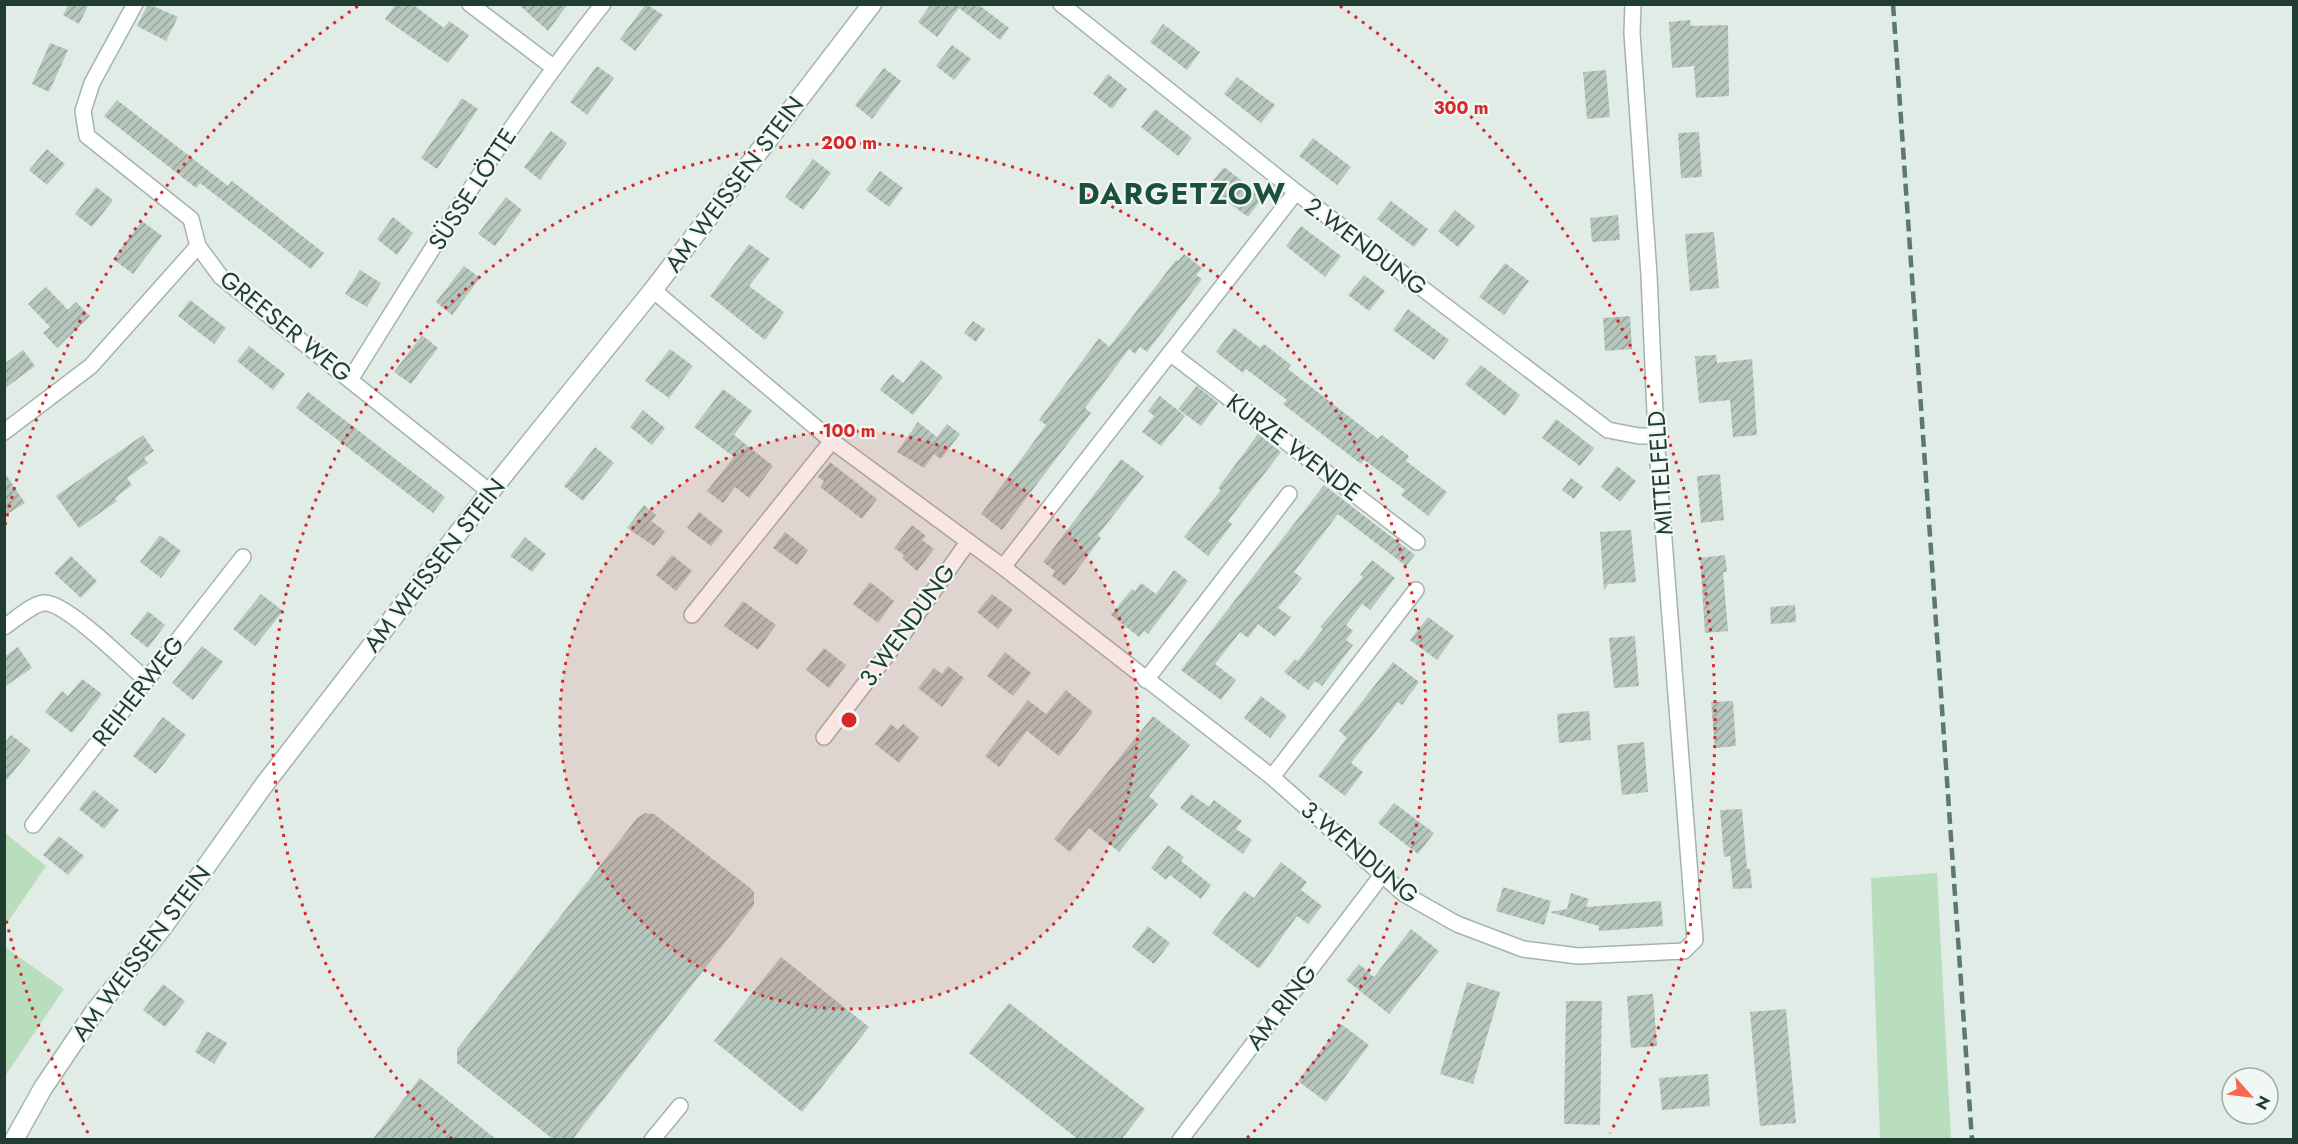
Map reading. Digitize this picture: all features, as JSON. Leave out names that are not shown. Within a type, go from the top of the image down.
[{"type":"street","name":"GREESER WEG","points":[[135,4],[92,83],[82,111],[87,136],[191,219],[198,246],[221,277],[490,492]]},
{"type":"street","points":[[470,4],[553,67]]},
{"type":"street","name":"SÜSSE LÖTTE","points":[[351,380],[460,203],[553,67],[603,4]]},
{"type":"street","name":"AM WEISSEN STEIN","points":[[14,1140],[43,1088],[95,1011],[163,927],[264,785],[490,492],[653,290],[872,4]]},
{"type":"street","name":"2.WENDUNG","points":[[1061,4],[1296,192],[1608,430],[1639,436],[1656,436]]},
{"type":"street","name":"MITTELFELD","points":[[1633,4],[1632,33],[1649,275],[1656,436],[1695,940]]},
{"type":"street","points":[[1003,567],[1296,192]]},
{"type":"street","points":[[4,432],[91,366],[198,246]]},
{"type":"street","name":"3.WENDUNG","points":[[653,290],[832,441],[1003,567],[1272,777],[1404,894],[1457,924],[1523,949],[1578,956],[1684,951],[1695,940]]},
{"type":"street","name":"KURZE WENDE","points":[[1170,353],[1417,542]]},
{"type":"street","points":[[692,615],[832,441]]},
{"type":"street","points":[[1146,680],[1289,494]]},
{"type":"street","name":"3.WENDUNG","points":[[824,737],[903,634],[968,542]]},
{"type":"street","name":"REIHERWEG","points":[[33,825],[243,557]]},
{"type":"street","points":[[1272,777],[1416,591]]},
{"type":"street","points":[[4,627],[41,603],[49,603],[68,612],[146,680]]},
{"type":"street","name":"AM RING","points":[[1180,1140],[1382,875]]},
{"type":"street","points":[[652,1140],[680,1106]]},
{"type":"green space","points":[[5,833],[46,866],[5,926]]},
{"type":"green space","points":[[1937,873],[1951,1139],[1880,1139],[1871,878]]},
{"type":"green space","points":[[5,947],[64,989],[5,1076]]},
{"type":"building","points":[[69,4],[89,4],[79,24],[63,15]]},
{"type":"building","points":[[148,4],[178,17],[166,41],[137,26]]},
{"type":"building","points":[[396,4],[412,4],[444,28],[449,21],[469,35],[448,63],[385,19]]},
{"type":"building","points":[[518,4],[568,4],[548,31]]},
{"type":"building","points":[[646,4],[663,15],[635,51],[620,39]]},
{"type":"building","points":[[931,4],[979,5],[1009,28],[1000,40],[959,8],[937,37],[918,22]]},
{"type":"building","points":[[1690,20],[1691,26],[1728,25],[1729,96],[1696,98],[1694,66],[1672,68],[1669,22]]},
{"type":"building","points":[[1163,24],[1200,52],[1187,70],[1150,42]]},
{"type":"building","points":[[50,43],[68,50],[49,92],[32,84]]},
{"type":"building","points":[[952,45],[971,59],[954,80],[936,66]]},
{"type":"building","points":[[597,66],[614,78],[587,115],[570,102]]},
{"type":"building","points":[[884,68],[901,81],[872,119],[855,105]]},
{"type":"building","points":[[1606,70],[1610,117],[1587,119],[1583,72]]},
{"type":"building","points":[[1108,74],[1127,89],[1112,109],[1093,94]]},
{"type":"building","points":[[1237,77],[1275,105],[1261,123],[1224,94]]},
{"type":"building","points":[[462,98],[478,109],[437,169],[421,158]]},
{"type":"building","points":[[117,100],[228,186],[232,181],[324,253],[311,269],[200,183],[196,188],[104,116]]},
{"type":"building","points":[[1155,109],[1192,138],[1178,156],[1141,127]]},
{"type":"building","points":[[551,131],[567,143],[540,180],[524,167]]},
{"type":"building","points":[[1699,132],[1702,177],[1681,178],[1678,133]]},
{"type":"building","points":[[1313,138],[1351,167],[1337,185],[1299,156]]},
{"type":"building","points":[[47,149],[65,164],[47,185],[29,170]]},
{"type":"building","points":[[813,159],[831,173],[803,210],[785,197]]},
{"type":"building","points":[[1224,167],[1263,197],[1248,217],[1208,187]]},
{"type":"building","points":[[880,171],[903,188],[889,207],[866,190]]},
{"type":"building","points":[[96,187],[113,200],[92,227],[75,214]]},
{"type":"building","points":[[506,197],[522,210],[495,246],[478,234]]},
{"type":"building","points":[[1391,201],[1428,229],[1414,247],[1377,219]]},
{"type":"building","points":[[1455,210],[1475,226],[1458,247],[1438,231]]},
{"type":"building","points":[[1618,215],[1620,240],[1592,242],[1590,218]]},
{"type":"building","points":[[393,217],[413,233],[397,255],[377,239]]},
{"type":"building","points":[[142,221],[162,236],[133,274],[113,259]]},
{"type":"building","points":[[1301,226],[1341,256],[1325,277],[1286,246]]},
{"type":"building","points":[[1714,232],[1719,288],[1690,291],[1685,234]]},
{"type":"building","points":[[749,244],[770,259],[749,286],[784,312],[765,340],[710,296]]},
{"type":"building","points":[[1184,254],[1202,268],[1196,275],[1202,279],[1147,352],[1140,347],[1135,354],[1129,349],[1085,408],[1091,413],[1002,530],[981,514],[1046,425],[1039,420],[1099,338],[1109,347],[1176,260],[1178,261]]},
{"type":"building","points":[[1505,263],[1529,281],[1504,315],[1479,297]]},
{"type":"building","points":[[464,266],[480,278],[452,315],[436,302]]},
{"type":"building","points":[[360,270],[381,283],[367,307],[345,294]]},
{"type":"building","points":[[1364,275],[1385,291],[1369,311],[1348,295]]},
{"type":"building","points":[[46,287],[68,310],[76,302],[90,316],[57,348],[43,333],[50,327],[28,304]]},
{"type":"building","points":[[190,300],[226,328],[214,344],[178,316]]},
{"type":"building","points":[[1408,309],[1449,340],[1434,360],[1393,330]]},
{"type":"building","points":[[1630,316],[1632,349],[1605,351],[1603,318]]},
{"type":"building","points":[[973,321],[985,329],[976,342],[964,333]]},
{"type":"building","points":[[1234,328],[1260,348],[1264,344],[1291,365],[1288,369],[1378,439],[1382,435],[1409,456],[1406,461],[1447,492],[1428,516],[1401,495],[1405,490],[1364,460],[1361,464],[1283,404],[1287,400],[1246,369],[1243,373],[1216,352]]},
{"type":"building","points":[[422,335],[438,348],[411,384],[394,372]]},
{"type":"building","points":[[249,346],[285,374],[273,390],[237,361]]},
{"type":"building","points":[[670,349],[693,366],[669,398],[645,381]]},
{"type":"building","points":[[23,350],[35,366],[4,389],[4,364]]},
{"type":"building","points":[[1716,355],[1717,363],[1752,359],[1757,435],[1733,437],[1730,400],[1699,403],[1695,356]]},
{"type":"building","points":[[921,360],[943,377],[913,415],[880,390],[892,374],[903,383]]},
{"type":"building","points":[[1481,365],[1520,395],[1505,416],[1465,384]]},
{"type":"building","points":[[1197,386],[1218,403],[1201,426],[1178,409]]},
{"type":"building","points":[[723,389],[752,411],[734,435],[773,466],[749,498],[735,487],[723,503],[707,491],[734,457],[694,427]]},
{"type":"building","points":[[308,392],[445,497],[433,513],[296,408]]},
{"type":"building","points":[[1160,396],[1185,416],[1161,446],[1142,432],[1154,416],[1148,411]]},
{"type":"building","points":[[643,410],[665,428],[652,445],[630,427]]},
{"type":"building","points":[[1556,419],[1594,448],[1580,466],[1542,438]]},
{"type":"building","points":[[918,422],[937,437],[947,424],[960,434],[941,459],[934,454],[924,468],[897,452]]},
{"type":"building","points":[[1258,434],[1281,452],[1228,521],[1232,524],[1208,556],[1184,537],[1221,490],[1218,488]]},
{"type":"building","points":[[143,435],[154,451],[144,458],[148,463],[127,478],[132,485],[115,498],[117,501],[79,528],[56,496]]},
{"type":"building","points":[[595,447],[614,463],[583,501],[564,486]]},
{"type":"building","points":[[1121,459],[1144,476],[1098,535],[1101,538],[1065,586],[1052,576],[1055,571],[1043,562]]},
{"type":"building","points":[[830,462],[877,499],[862,519],[820,487],[824,481],[818,477]]},
{"type":"building","points":[[1617,466],[1636,481],[1620,502],[1601,487]]},
{"type":"building","points":[[4,472],[25,503],[4,516]]},
{"type":"building","points":[[1720,474],[1724,520],[1701,523],[1697,476]]},
{"type":"building","points":[[1571,478],[1583,487],[1574,499],[1562,490]]},
{"type":"building","points":[[1324,485],[1415,555],[1406,566],[1338,514],[1294,572],[1302,578],[1278,608],[1291,617],[1275,637],[1258,624],[1248,638],[1240,632],[1215,664],[1236,680],[1221,700],[1181,670]]},
{"type":"building","points":[[644,505],[656,515],[651,521],[665,531],[654,546],[627,528]]},
{"type":"building","points":[[699,512],[723,531],[711,546],[687,528]]},
{"type":"building","points":[[912,525],[926,536],[922,540],[934,549],[917,571],[902,558],[904,555],[894,548]]},
{"type":"building","points":[[1631,530],[1636,582],[1608,584],[1604,591],[1600,532]]},
{"type":"building","points":[[785,532],[808,550],[797,565],[773,548]]},
{"type":"building","points":[[160,535],[181,551],[161,578],[140,562]]},
{"type":"building","points":[[525,537],[546,554],[532,572],[510,556]]},
{"type":"building","points":[[672,555],[692,571],[676,591],[656,575]]},
{"type":"building","points":[[1725,555],[1727,572],[1723,572],[1728,631],[1705,633],[1700,558]]},
{"type":"building","points":[[71,556],[97,581],[81,598],[54,573]]},
{"type":"building","points":[[1372,560],[1395,578],[1370,610],[1362,604],[1346,625],[1353,631],[1346,640],[1353,645],[1322,686],[1315,681],[1308,690],[1284,672],[1295,659],[1298,661],[1323,629],[1320,627],[1363,577],[1360,575]]},
{"type":"building","points":[[1174,570],[1188,581],[1148,634],[1144,631],[1139,637],[1111,615],[1132,589],[1135,591],[1141,583],[1156,594]]},
{"type":"building","points":[[870,582],[894,601],[878,623],[853,604]]},
{"type":"building","points":[[261,594],[283,611],[255,646],[233,629]]},
{"type":"building","points":[[992,594],[1013,610],[998,629],[977,612]]},
{"type":"building","points":[[743,601],[776,625],[758,650],[724,626]]},
{"type":"building","points":[[1795,605],[1796,622],[1771,624],[1770,607]]},
{"type":"building","points":[[148,611],[165,625],[148,648],[130,634]]},
{"type":"building","points":[[1428,617],[1454,636],[1437,660],[1410,640]]},
{"type":"building","points":[[1635,636],[1639,686],[1614,688],[1609,638]]},
{"type":"building","points":[[202,646],[223,662],[193,700],[172,683]]},
{"type":"building","points":[[18,647],[32,668],[4,687],[4,657]]},
{"type":"building","points":[[824,648],[846,665],[829,688],[806,670]]},
{"type":"building","points":[[1005,652],[1031,673],[1013,696],[987,676]]},
{"type":"building","points":[[1393,662],[1419,682],[1402,705],[1398,702],[1351,763],[1363,772],[1345,796],[1318,776],[1347,738],[1339,731]]},
{"type":"building","points":[[948,666],[964,678],[942,707],[918,688],[934,668],[942,674]]},
{"type":"building","points":[[82,679],[102,694],[72,733],[45,712],[62,691],[68,696]]},
{"type":"building","points":[[1066,690],[1093,712],[1059,756],[1027,731],[999,767],[985,756],[1028,700],[1046,714]]},
{"type":"building","points":[[1261,696],[1287,716],[1270,738],[1244,718]]},
{"type":"building","points":[[1733,701],[1736,746],[1715,748],[1711,702]]},
{"type":"building","points":[[1589,711],[1591,740],[1559,743],[1557,714]]},
{"type":"building","points":[[1153,716],[1190,745],[1149,796],[1158,804],[1119,852],[1089,828],[1070,852],[1054,839]]},
{"type":"building","points":[[163,717],[186,735],[156,774],[133,756]]},
{"type":"building","points":[[891,724],[898,730],[903,724],[919,737],[899,763],[875,744]]},
{"type":"building","points":[[11,735],[31,750],[4,783],[4,744]]},
{"type":"building","points":[[1644,742],[1648,792],[1622,795],[1617,745]]},
{"type":"building","points":[[94,790],[119,810],[104,829],[79,809]]},
{"type":"building","points":[[1191,794],[1209,807],[1214,800],[1242,821],[1236,829],[1252,840],[1243,854],[1180,808]]},
{"type":"building","points":[[1394,803],[1434,833],[1418,854],[1378,823]]},
{"type":"building","points":[[1742,809],[1747,869],[1750,869],[1752,888],[1733,889],[1730,856],[1724,857],[1720,810]]},
{"type":"building","points":[[645,813],[654,814],[749,887],[754,892],[754,905],[572,1140],[554,1140],[457,1063],[457,1049],[637,818]]},
{"type":"building","points":[[59,836],[84,856],[68,875],[43,855]]},
{"type":"building","points":[[1168,845],[1184,857],[1181,861],[1211,885],[1201,899],[1170,875],[1166,880],[1151,868]]},
{"type":"building","points":[[1281,862],[1307,882],[1301,890],[1322,906],[1308,924],[1297,916],[1259,969],[1212,933],[1244,891],[1254,898]]},
{"type":"building","points":[[1503,887],[1551,901],[1544,925],[1496,911]]},
{"type":"building","points":[[1571,893],[1589,899],[1586,907],[1661,901],[1663,926],[1599,931],[1599,926],[1549,912],[1567,909]]},
{"type":"building","points":[[1148,926],[1170,943],[1154,964],[1132,947]]},
{"type":"building","points":[[1411,929],[1439,951],[1389,1014],[1346,980],[1359,964],[1374,977]]},
{"type":"building","points":[[781,957],[869,1027],[802,1112],[714,1041]]},
{"type":"building","points":[[1467,982],[1500,992],[1473,1084],[1440,1074]]},
{"type":"building","points":[[163,984],[185,1001],[165,1027],[143,1010]]},
{"type":"building","points":[[1653,994],[1657,1046],[1631,1048],[1627,996]]},
{"type":"building","points":[[1566,1001],[1602,1001],[1600,1125],[1564,1124]]},
{"type":"building","points":[[1009,1003],[1145,1109],[1121,1140],[1079,1140],[969,1053]]},
{"type":"building","points":[[1786,1009],[1796,1123],[1760,1126],[1750,1012]]},
{"type":"building","points":[[1341,1024],[1369,1045],[1326,1102],[1298,1081]]},
{"type":"building","points":[[207,1031],[227,1043],[214,1064],[195,1052]]},
{"type":"building","points":[[1708,1074],[1710,1106],[1662,1110],[1659,1078]]},
{"type":"building","points":[[420,1078],[497,1140],[372,1140]]},
{"type":"railway","points":[[1893,4],[1972,1140]]},
{"type":"district","name":"DARGETZOW","points":[[1182,193]]}]
